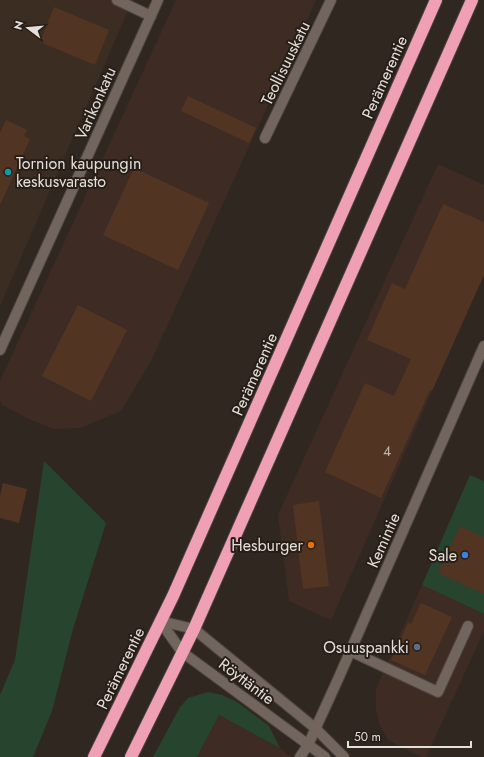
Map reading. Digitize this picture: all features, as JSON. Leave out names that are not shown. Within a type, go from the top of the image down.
[{"type":"highway","name":"Perämerentie","points":[[94,757],[186,568],[436,0]]},
{"type":"highway","points":[[131,757],[194,629],[472,0]]},
{"type":"street","points":[[117,0],[151,16]]},
{"type":"street","name":"Varikonkatu","points":[[0,350],[158,0]]},
{"type":"street","name":"Teollisuuskatu","points":[[265,138],[331,0]]},
{"type":"street","name":"Kemintie","points":[[300,757],[308,745],[484,346]]},
{"type":"street","points":[[160,621],[194,629]]},
{"type":"street","name":"Röyttäntie","points":[[160,621],[182,652],[325,757]]},
{"type":"street","points":[[350,651],[438,692],[468,626]]},
{"type":"street","name":"Röyttäntie","points":[[194,629],[315,728],[344,757]]},
{"type":"shaded area","points":[[0,0],[74,0],[122,24],[0,306]]},
{"type":"shaded area","points":[[74,0],[133,0],[122,24]]},
{"type":"shaded area","points":[[176,0],[316,0],[152,359],[121,411],[80,428],[54,429],[29,419],[2,405],[0,400],[0,381]]},
{"type":"shaded area","points":[[438,164],[484,185],[484,273],[331,620],[289,601],[278,515]]},
{"type":"shaded area","points":[[422,585],[484,614],[484,631],[426,757],[421,757],[388,740],[379,723],[376,709],[376,689]]},
{"type":"shaded area","points":[[219,715],[280,748],[292,757],[197,757]]},
{"type":"green space","points":[[44,461],[106,523],[73,629],[52,711],[33,757],[0,757],[0,695],[15,660]]},
{"type":"green space","points":[[470,475],[484,481],[484,614],[422,585]]},
{"type":"green space","points":[[208,692],[222,695],[237,702],[269,726],[280,748],[219,715],[197,757],[153,757],[180,707],[188,698]]},
{"type":"building","points":[[54,7],[109,30],[95,65],[40,42]]},
{"type":"building","points":[[188,96],[256,128],[249,143],[181,111]]},
{"type":"building","name":"Tornion kaupungin keskusvarasto","points":[[6,120],[27,130],[24,136],[30,139],[0,205],[0,133]]},
{"type":"building","points":[[134,168],[209,203],[178,270],[103,235]]},
{"type":"building","points":[[443,204],[484,222],[484,275],[432,391],[430,390],[381,498],[325,472],[365,383],[394,396],[411,359],[367,340],[392,283],[405,289]]},
{"type":"building","points":[[78,305],[127,330],[91,401],[42,376]]},
{"type":"building","points":[[3,483],[27,489],[19,523],[0,518],[0,496]]},
{"type":"building","name":"Hesburger","points":[[319,501],[329,586],[303,589],[293,505]]},
{"type":"building","name":"Sale","points":[[460,526],[484,537],[484,594],[438,573]]},
{"type":"building","points":[[421,603],[452,617],[425,675],[391,660],[408,623],[411,624]]},
{"type":"place","name":"Tornion kaupungin keskusvarasto","points":[[8,172]]},
{"type":"place","name":"Hesburger","points":[[311,545]]},
{"type":"place","name":"Sale","points":[[465,555]]},
{"type":"place","name":"Osuuspankki","points":[[417,647]]}]
